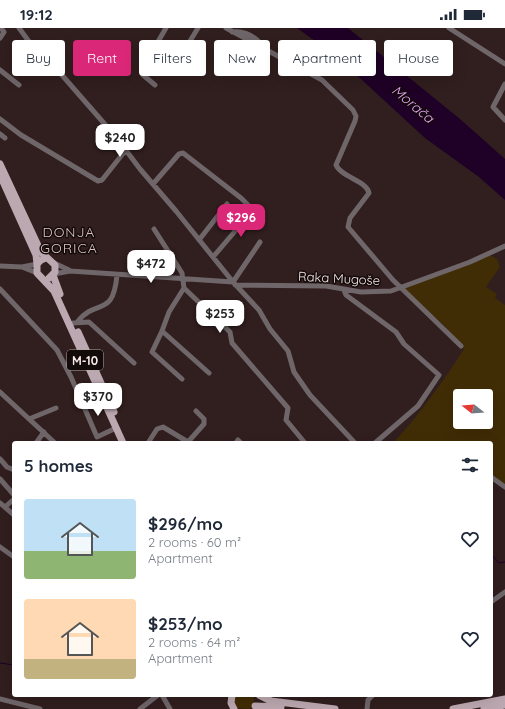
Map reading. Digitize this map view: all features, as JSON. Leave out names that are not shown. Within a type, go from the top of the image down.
[{"type":"main road","points":[[0,164],[36,242],[46,258],[54,263]]},
{"type":"main road","points":[[0,175],[36,255],[40,275],[54,275]]},
{"type":"main road","points":[[37,264],[46,258]]},
{"type":"main road","name":"M-10","points":[[54,263],[56,267],[54,275],[128,441]]},
{"type":"main road","name":"M-10","points":[[40,275],[54,291],[122,441]]},
{"type":"main road","points":[[232,697],[231,703],[234,709]]},
{"type":"main road","points":[[256,697],[254,707],[298,709]]},
{"type":"main road","points":[[262,697],[271,701],[336,709]]},
{"type":"main road","points":[[453,709],[505,699]]},
{"type":"main road","points":[[484,709],[505,705]]},
{"type":"street","points":[[0,38],[4,32],[1,28]]},
{"type":"street","points":[[19,28],[36,50],[60,74],[116,137],[234,283],[259,310],[270,329],[288,351],[294,372],[310,395],[353,441]]},
{"type":"street","points":[[155,84],[143,75],[142,69],[166,28]]},
{"type":"street","points":[[191,40],[198,28]]},
{"type":"street","points":[[226,28],[267,51],[286,59],[322,80],[355,113],[355,121],[336,165],[340,171],[366,188],[369,193],[350,218],[348,225],[393,280],[415,303],[462,346]]},
{"type":"street","points":[[449,28],[505,64]]},
{"type":"street","points":[[0,70],[19,85]]},
{"type":"street","points":[[505,84],[493,107],[505,120]]},
{"type":"street","points":[[0,120],[27,139],[98,181],[102,180],[126,151]]},
{"type":"street","points":[[0,134],[5,138]]},
{"type":"street","points":[[153,184],[179,154],[183,153],[241,198],[254,210],[213,257]]},
{"type":"street","points":[[199,240],[227,204]]},
{"type":"street","points":[[154,229],[182,273],[184,288],[168,312],[162,331],[152,352],[182,379]]},
{"type":"street","points":[[234,283],[260,242]]},
{"type":"street","name":"Raka Mugoše","points":[[54,275],[70,271],[183,278],[234,283],[326,286],[344,290],[372,293],[402,288],[470,262],[505,246]]},
{"type":"street","name":"Raka Mugoše","points":[[54,263],[70,271]]},
{"type":"street","points":[[0,266],[22,267],[37,264]]},
{"type":"street","points":[[22,267],[40,275]]},
{"type":"street","points":[[76,322],[84,316],[101,308],[111,300],[115,294],[118,275]]},
{"type":"street","points":[[184,288],[230,332],[232,343],[288,408],[286,420],[303,441]]},
{"type":"street","points":[[0,289],[17,309],[54,345],[71,377],[97,437],[116,428]]},
{"type":"street","points":[[344,290],[346,295],[396,332],[404,344],[439,375],[418,406],[377,441]]},
{"type":"street","points":[[76,322],[90,323],[134,363]]},
{"type":"street","points":[[162,331],[209,373]]},
{"type":"street","points":[[0,392],[53,441]]},
{"type":"street","points":[[29,419],[56,408]]},
{"type":"street","points":[[189,441],[204,424],[204,419],[196,411]]},
{"type":"street","points":[[149,441],[157,429],[163,427],[186,441]]},
{"type":"street","points":[[37,441],[44,432]]},
{"type":"street","points":[[0,459],[12,469]]},
{"type":"street","points":[[493,478],[505,487]]},
{"type":"street","points":[[0,479],[12,493]]},
{"type":"street","points":[[5,507],[12,500]]},
{"type":"street","points":[[0,503],[12,513]]},
{"type":"street","points":[[0,547],[12,556]]},
{"type":"street","points":[[493,601],[505,592]]},
{"type":"street","points":[[140,709],[155,697]]},
{"type":"street","points":[[163,697],[170,709]]},
{"type":"street","points":[[367,709],[368,700],[371,697]]},
{"type":"street","points":[[0,699],[40,709]]},
{"type":"shaded area","points":[[488,254],[497,259],[500,267],[486,287],[497,294],[495,298],[505,305],[505,485],[493,476],[493,441],[395,441],[431,398],[464,349],[444,330],[446,327],[417,303],[404,289],[405,287]]},
{"type":"shaded area","points":[[235,697],[253,697],[254,701],[249,709],[237,708],[234,702]]},
{"type":"water","points":[[297,28],[348,28],[363,40],[314,40]]},
{"type":"water","name":"Morača","points":[[376,51],[384,57],[384,76],[407,76],[460,119],[505,159],[505,200],[479,177],[425,138],[358,76],[376,76]]},
{"type":"waterway","points":[[493,556],[499,563],[505,562]]},
{"type":"waterway","points":[[0,663],[12,665]]},
{"type":"district","name":"DONJA GORICA","points":[[69,240]]}]
